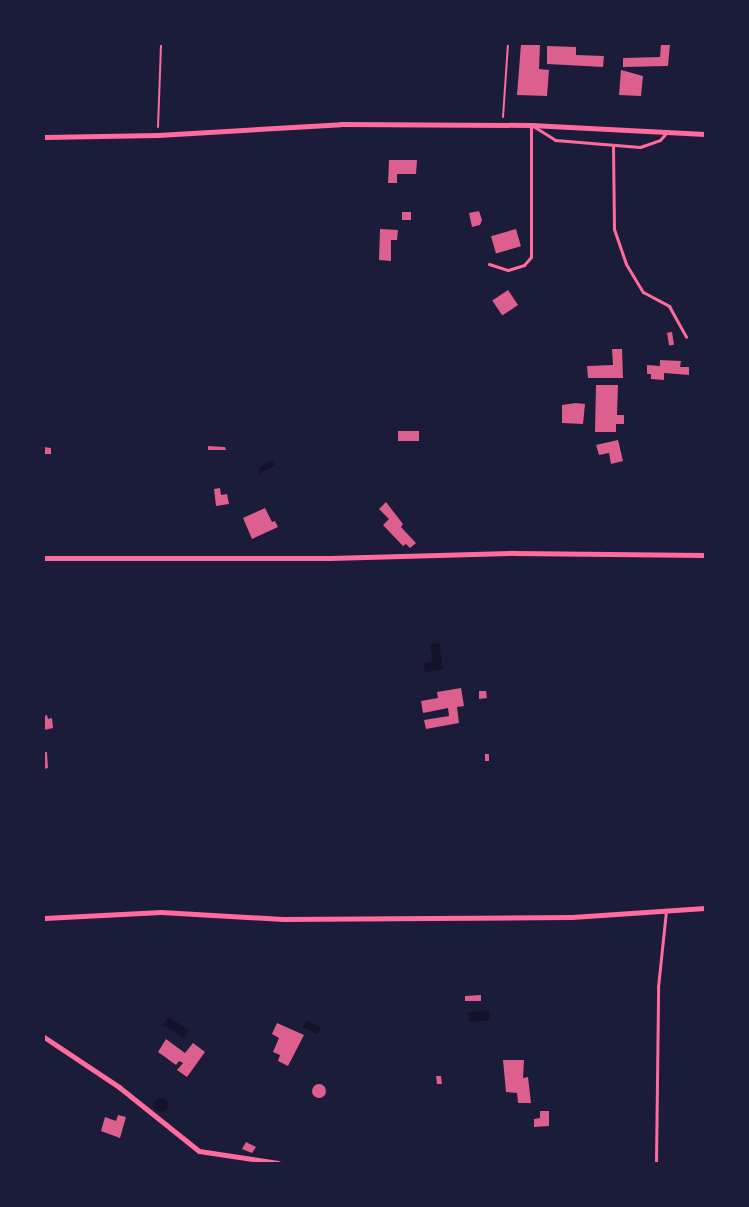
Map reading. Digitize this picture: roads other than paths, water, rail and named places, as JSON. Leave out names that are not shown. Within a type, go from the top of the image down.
[{"type":"street","points":[[44,138],[158,135],[341,124],[531,125],[705,134]]},
{"type":"street","points":[[44,558],[330,558],[514,552],[705,555]]},
{"type":"street","points":[[44,918],[161,912],[283,919],[572,917],[705,908]]},
{"type":"street","points":[[44,1037],[119,1087],[199,1151],[278,1163]]},
{"type":"lane","points":[[531,125],[555,140],[613,146],[640,147],[660,140],[668,132]]},
{"type":"lane","points":[[488,264],[508,270],[524,265],[531,256],[531,125]]},
{"type":"lane","points":[[613,146],[614,229],[626,264],[642,292],[669,306],[686,337]]},
{"type":"lane","points":[[656,1163],[658,988],[666,910]]}]
